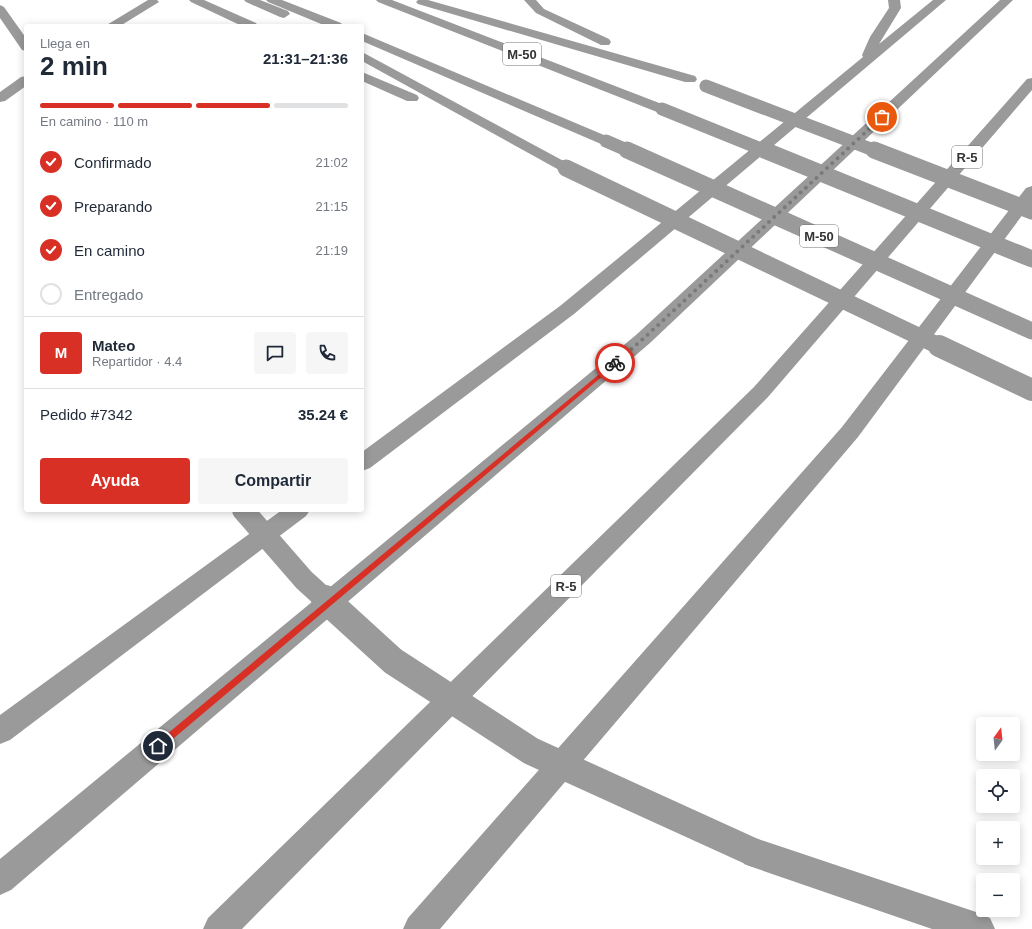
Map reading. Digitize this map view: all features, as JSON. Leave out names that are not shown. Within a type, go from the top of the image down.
[{"type":"highway","points":[[195,0],[248,24]]},
{"type":"highway","points":[[250,0],[303,24]]},
{"type":"highway","points":[[272,0],[332,24]]},
{"type":"highway","name":"M-50","points":[[382,0],[662,109],[1032,259]]},
{"type":"highway","points":[[415,0],[637,62]]},
{"type":"highway","points":[[530,0],[540,11],[577,30],[706,86],[1032,211]]},
{"type":"highway","points":[[865,63],[876,37],[895,8],[894,0]]},
{"type":"highway","points":[[364,461],[567,310],[940,0]]},
{"type":"highway","points":[[0,879],[643,339],[1007,0]]},
{"type":"highway","points":[[114,24],[153,2]]},
{"type":"highway","points":[[484,7],[637,62],[690,79]]},
{"type":"highway","points":[[0,9],[24,44]]},
{"type":"highway","name":"M-50","points":[[364,38],[606,141],[1032,331]]},
{"type":"highway","points":[[364,57],[566,168]]},
{"type":"highway","points":[[364,77],[566,168],[1032,390]]},
{"type":"highway","points":[[0,98],[24,81]]},
{"type":"highway","name":"R-5","points":[[219,929],[761,392],[1032,82]]},
{"type":"highway","points":[[419,929],[850,432],[1032,192]]},
{"type":"highway","points":[[245,512],[304,580],[393,661],[531,751],[755,853],[979,929]]},
{"type":"highway","points":[[0,731],[295,512]]},
{"type":"way so far","points":[[615,363],[643,339],[882,117]]},
{"type":"route","points":[[158,746],[615,363]]}]
